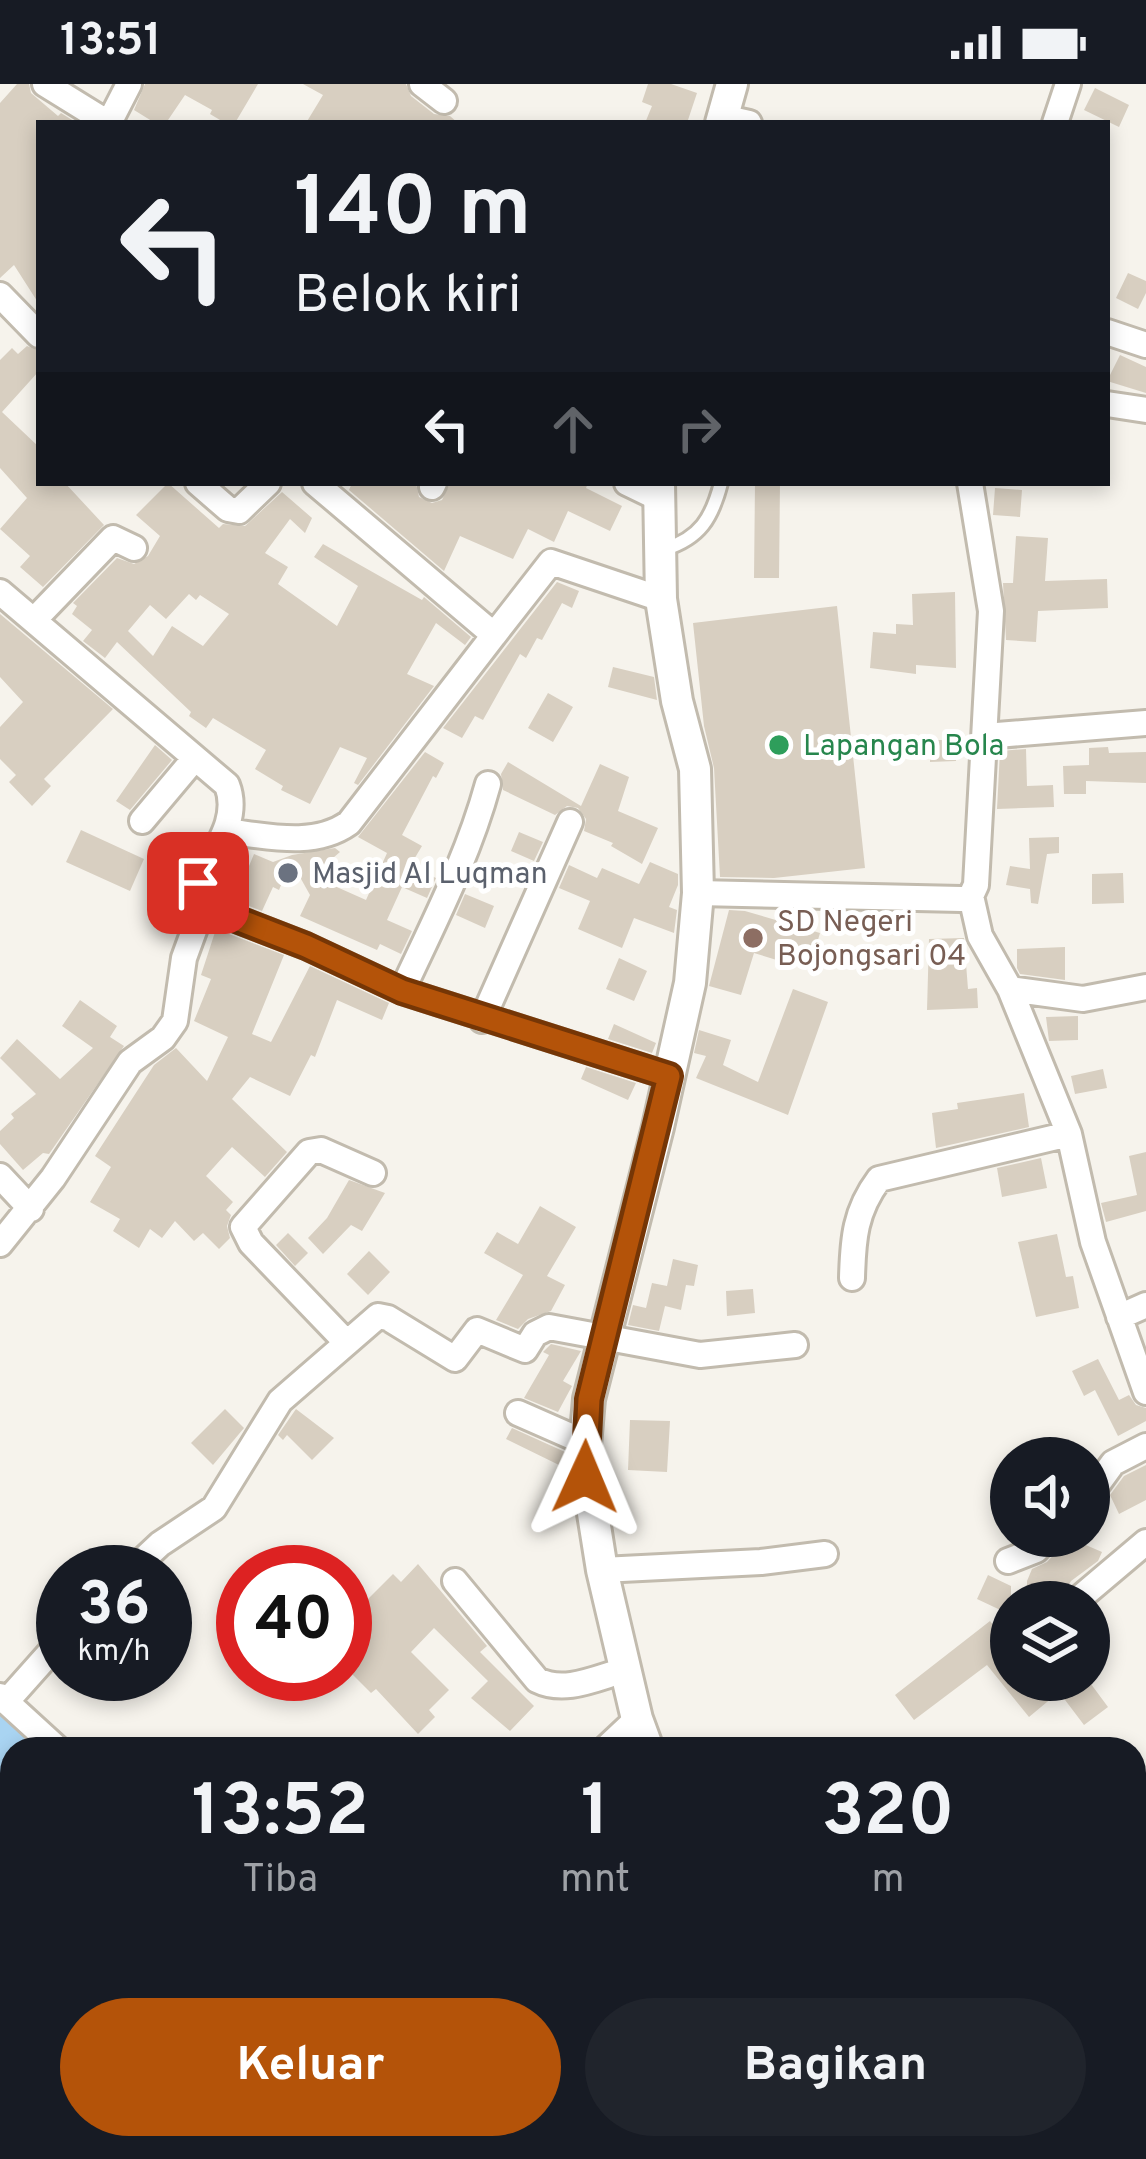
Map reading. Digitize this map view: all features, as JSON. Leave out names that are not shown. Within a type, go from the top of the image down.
[{"type":"street","points":[[45,84],[103,120]]},
{"type":"street","points":[[110,120],[129,84]]},
{"type":"street","points":[[422,84],[444,101]]},
{"type":"street","points":[[731,120],[732,84]]},
{"type":"street","points":[[1056,120],[1069,84]]},
{"type":"street","points":[[0,296],[36,331]]},
{"type":"street","points":[[1110,333],[1146,345]]},
{"type":"street","points":[[1110,404],[1146,410]]},
{"type":"street","points":[[201,486],[228,509],[239,511],[265,486]]},
{"type":"street","points":[[319,486],[494,635]]},
{"type":"street","points":[[970,486],[991,611],[976,885],[971,896],[980,936],[1010,989],[1069,1134],[1094,1242],[1146,1392]]},
{"type":"street","points":[[644,1737],[602,1570],[585,1477],[584,1442],[589,1399],[690,983],[698,893],[695,769],[676,701],[661,599],[659,490]]},
{"type":"street","points":[[34,619],[113,538],[134,548]]},
{"type":"street","points":[[226,831],[296,839],[336,832],[349,824],[551,562],[661,599]]},
{"type":"street","points":[[0,592],[230,790],[226,831],[195,892],[203,906],[306,946],[402,991],[669,1076]]},
{"type":"street","points":[[985,736],[1146,722]]},
{"type":"street","points":[[142,821],[195,758]]},
{"type":"street","points":[[402,991],[448,897],[488,784]]},
{"type":"street","points":[[482,1020],[570,822]]},
{"type":"street","points":[[698,893],[971,896]]},
{"type":"street","points":[[0,1244],[31,1209],[130,1062],[163,1038],[175,1022],[184,958],[203,906]]},
{"type":"street","points":[[1010,989],[1083,999],[1146,987]]},
{"type":"street","points":[[852,1278],[853,1229],[862,1202],[879,1179],[1069,1134]]},
{"type":"street","points":[[346,1342],[251,1243],[243,1227],[309,1152],[321,1150],[373,1173]]},
{"type":"street","points":[[0,1176],[31,1209]]},
{"type":"street","points":[[1119,1317],[1146,1305]]},
{"type":"street","points":[[159,1545],[214,1508],[267,1416],[290,1389],[383,1315],[455,1359],[477,1330],[521,1350],[549,1328],[700,1354],[795,1346]]},
{"type":"street","points":[[518,1413],[584,1442]]},
{"type":"street","points":[[1110,1467],[1146,1446]]},
{"type":"street","points":[[1100,1581],[1146,1542]]},
{"type":"street","points":[[602,1570],[761,1562],[825,1553]]},
{"type":"street","points":[[1007,1561],[1018,1557]]},
{"type":"street","points":[[455,1581],[537,1680],[570,1685],[625,1670]]},
{"type":"street","points":[[36,1665],[3,1699],[45,1737]]},
{"type":"street","points":[[617,1737],[637,1719]]},
{"type":"lane","points":[[658,551],[688,542],[703,528],[720,486]]},
{"type":"water","points":[[0,1697],[44,1737],[0,1737]]},
{"type":"building","points":[[17,84],[29,84],[31,93],[58,116],[61,113],[72,120],[36,120],[36,299],[14,265],[0,278],[0,103]]},
{"type":"building","points":[[145,84],[258,84],[237,120],[220,120],[185,95],[168,120],[150,120],[134,110]]},
{"type":"building","points":[[303,84],[406,84],[411,96],[434,114],[455,120],[308,120],[323,95]]},
{"type":"building","points":[[648,84],[671,84],[697,93],[688,120],[646,120],[652,106],[642,102]]},
{"type":"building","points":[[1095,88],[1129,105],[1119,127],[1084,110]]},
{"type":"building","points":[[1128,273],[1146,281],[1138,309],[1116,298]]},
{"type":"building","points":[[27,346],[36,350],[36,374],[2,412],[36,444],[36,486],[68,486],[104,525],[43,587],[20,567],[30,556],[0,529],[27,498],[0,468],[0,360],[12,348],[18,354]]},
{"type":"building","points":[[1120,355],[1146,367],[1146,393],[1110,382]]},
{"type":"building","points":[[165,486],[171,486],[219,528],[223,524],[245,526],[282,492],[312,518],[305,533],[290,519],[265,553],[288,567],[278,584],[337,626],[358,586],[314,557],[323,544],[424,597],[471,637],[465,645],[436,623],[407,674],[434,686],[358,785],[354,783],[367,758],[340,747],[310,804],[281,790],[283,786],[255,769],[266,750],[213,718],[206,728],[189,716],[191,712],[117,642],[105,658],[83,641],[92,630],[72,614],[77,606],[73,603],[117,558],[134,564],[148,556],[160,536],[136,515]],"holes":[[[189,594],[196,600],[200,595],[229,614],[203,646],[172,626],[153,656],[128,631],[150,605],[166,619]]]},
{"type":"building","points":[[351,486],[417,486],[419,497],[432,503],[442,500],[449,486],[587,486],[622,506],[610,531],[568,511],[554,542],[528,529],[513,559],[460,536],[444,571],[349,490]]},
{"type":"building","points":[[755,486],[780,486],[779,578],[754,578]]},
{"type":"building","points":[[995,488],[1022,490],[1020,517],[993,515]]},
{"type":"building","points":[[1016,536],[1048,538],[1045,581],[1107,579],[1108,608],[1038,611],[1036,642],[1006,640],[1003,583],[1013,583]]},
{"type":"building","points":[[557,582],[579,591],[572,608],[562,603],[542,640],[537,638],[526,658],[520,654],[483,720],[475,716],[462,738],[443,728]]},
{"type":"building","points":[[955,592],[956,668],[916,665],[916,674],[870,668],[873,632],[896,634],[896,624],[913,625],[912,594]]},
{"type":"building","name":"Lapangan Bola","points":[[837,606],[865,868],[774,878],[720,877],[714,768],[704,726],[693,623]]},
{"type":"building","points":[[0,614],[113,709],[44,779],[51,786],[32,806],[9,782],[16,775],[0,759],[0,727],[23,702],[0,677]]},
{"type":"building","points":[[613,667],[654,677],[657,700],[608,687]]},
{"type":"building","points":[[548,693],[573,707],[553,742],[528,728]]},
{"type":"building","points":[[930,740],[955,740],[956,761],[930,762]]},
{"type":"building","points":[[155,745],[172,760],[130,810],[116,801]]},
{"type":"building","points":[[1108,747],[1109,753],[1146,752],[1146,783],[1086,781],[1086,794],[1064,794],[1063,766],[1089,765],[1089,748]]},
{"type":"building","points":[[1026,749],[1027,786],[1053,785],[1054,807],[997,809],[1000,751]]},
{"type":"building","points":[[425,752],[444,763],[402,835],[422,846],[410,866],[436,878],[427,898],[402,887],[387,920],[412,931],[401,954],[380,944],[377,950],[300,916],[310,895],[291,861],[279,890],[273,887],[262,911],[215,888],[224,869],[244,878],[254,854],[273,862],[335,848],[340,852],[312,876],[366,900],[387,853],[358,837]]},
{"type":"building","points":[[508,762],[581,806],[600,764],[629,777],[618,811],[658,828],[642,864],[611,846],[613,843],[584,831],[586,819],[578,808],[567,806],[555,815],[503,790],[501,774]]},
{"type":"building","points":[[81,830],[144,859],[130,891],[66,862]]},
{"type":"building","points":[[519,832],[543,842],[534,861],[511,851]]},
{"type":"building","points":[[1059,837],[1059,853],[1047,854],[1038,904],[1031,903],[1030,889],[1006,885],[1010,866],[1030,869],[1029,838]]},
{"type":"building","points":[[650,862],[678,874],[669,907],[677,910],[674,933],[634,918],[622,948],[578,929],[590,901],[559,888],[569,865],[597,878],[602,868],[639,884]]},
{"type":"building","points":[[1123,873],[1124,903],[1092,904],[1092,874]]},
{"type":"building","points":[[465,894],[494,906],[485,928],[456,915]]},
{"type":"building","points":[[729,910],[820,933],[809,970],[754,953],[741,995],[709,986]]},
{"type":"building","points":[[216,929],[284,955],[252,1034],[271,1042],[310,966],[389,1003],[382,1020],[337,1000],[315,1057],[311,1055],[290,1096],[250,1077],[232,1099],[287,1152],[265,1177],[232,1147],[206,1176],[233,1202],[226,1210],[231,1215],[230,1238],[219,1249],[203,1233],[194,1241],[175,1221],[162,1238],[150,1229],[139,1248],[113,1231],[120,1219],[90,1202],[111,1167],[95,1156],[154,1065],[176,1048],[207,1081],[228,1037],[194,1021],[211,979],[201,975]]},
{"type":"building","points":[[964,938],[968,989],[977,988],[978,1008],[927,1010],[929,939]]},
{"type":"building","points":[[1065,947],[1065,980],[1020,974],[1017,949]]},
{"type":"building","points":[[619,958],[647,971],[634,1001],[606,989]]},
{"type":"building","points":[[793,989],[828,1002],[788,1115],[696,1078],[706,1056],[694,1053],[699,1030],[731,1040],[723,1065],[758,1082]]},
{"type":"building","points":[[80,1000],[117,1026],[110,1037],[124,1046],[49,1154],[43,1153],[23,1170],[0,1144],[0,1131],[14,1118],[11,1114],[36,1094],[0,1058],[17,1039],[60,1079],[93,1048],[62,1026]]},
{"type":"building","points":[[1078,1016],[1078,1040],[1049,1041],[1046,1017]]},
{"type":"building","points":[[614,1024],[656,1043],[652,1053],[608,1039]]},
{"type":"building","points":[[586,1067],[636,1083],[628,1100],[581,1079]]},
{"type":"building","points":[[1103,1069],[1107,1088],[1075,1094],[1071,1076]]},
{"type":"building","points":[[1024,1093],[1029,1127],[936,1148],[932,1113],[958,1109],[957,1103]]},
{"type":"building","points":[[1146,1152],[1146,1211],[1106,1222],[1101,1203],[1137,1195],[1129,1156]]},
{"type":"building","points":[[1041,1158],[1047,1188],[1002,1197],[997,1168]]},
{"type":"building","points":[[349,1180],[385,1193],[362,1231],[351,1225],[323,1254],[308,1238],[327,1218]]},
{"type":"building","points":[[540,1206],[576,1227],[547,1276],[565,1285],[551,1311],[528,1319],[518,1329],[496,1320],[523,1275],[484,1253],[497,1232],[518,1244]]},
{"type":"building","points":[[288,1233],[308,1253],[295,1266],[276,1245]]},
{"type":"building","points":[[1057,1234],[1066,1277],[1073,1276],[1079,1308],[1036,1317],[1018,1242]]},
{"type":"building","points":[[369,1251],[390,1272],[368,1295],[347,1274]]},
{"type":"building","points":[[673,1259],[698,1265],[694,1286],[686,1285],[681,1310],[665,1306],[659,1331],[628,1325],[633,1305],[646,1308],[652,1283],[667,1286]]},
{"type":"building","points":[[753,1289],[755,1313],[727,1316],[726,1291]]},
{"type":"building","points":[[551,1344],[581,1351],[563,1381],[572,1386],[558,1412],[524,1398]]},
{"type":"building","points":[[1098,1359],[1119,1400],[1129,1395],[1136,1405],[1146,1408],[1146,1421],[1118,1436],[1095,1390],[1084,1396],[1072,1371]]},
{"type":"building","points":[[225,1409],[244,1428],[213,1465],[191,1443]]},
{"type":"building","points":[[296,1409],[334,1438],[312,1460],[287,1435],[283,1440],[278,1435]]},
{"type":"building","points":[[630,1420],[670,1421],[667,1472],[628,1470]]},
{"type":"building","points":[[512,1428],[565,1452],[559,1465],[506,1439]]},
{"type":"building","points":[[1146,1465],[1146,1500],[1119,1514],[1110,1495],[1124,1476]]},
{"type":"building","points":[[1052,1557],[1100,1557],[1071,1581],[1027,1581],[1032,1569]]},
{"type":"building","points":[[418,1564],[487,1646],[480,1652],[534,1706],[510,1731],[471,1698],[488,1681],[434,1628],[411,1652],[449,1690],[429,1710],[435,1717],[418,1734],[376,1689],[372,1692],[372,1595],[393,1574],[401,1582]]},
{"type":"building","points":[[988,1575],[1001,1581],[990,1581],[990,1605],[977,1599]]},
{"type":"building","points":[[990,1621],[990,1669],[987,1665],[914,1720],[895,1695]]},
{"type":"building","points":[[1016,1701],[1048,1701],[1029,1717]]},
{"type":"building","points":[[1066,1701],[1104,1701],[1108,1707],[1084,1725]]},
{"type":"place","name":"Lapangan Bola","points":[[779,745]]},
{"type":"place","name":"Masjid Al Luqman","points":[[288,873]]},
{"type":"place","name":"SD Negeri Bojongsari 04","points":[[753,938]]},
{"type":"route","points":[[198,883],[196,898],[203,906],[306,946],[402,991],[669,1076],[589,1399],[585,1477]]}]
